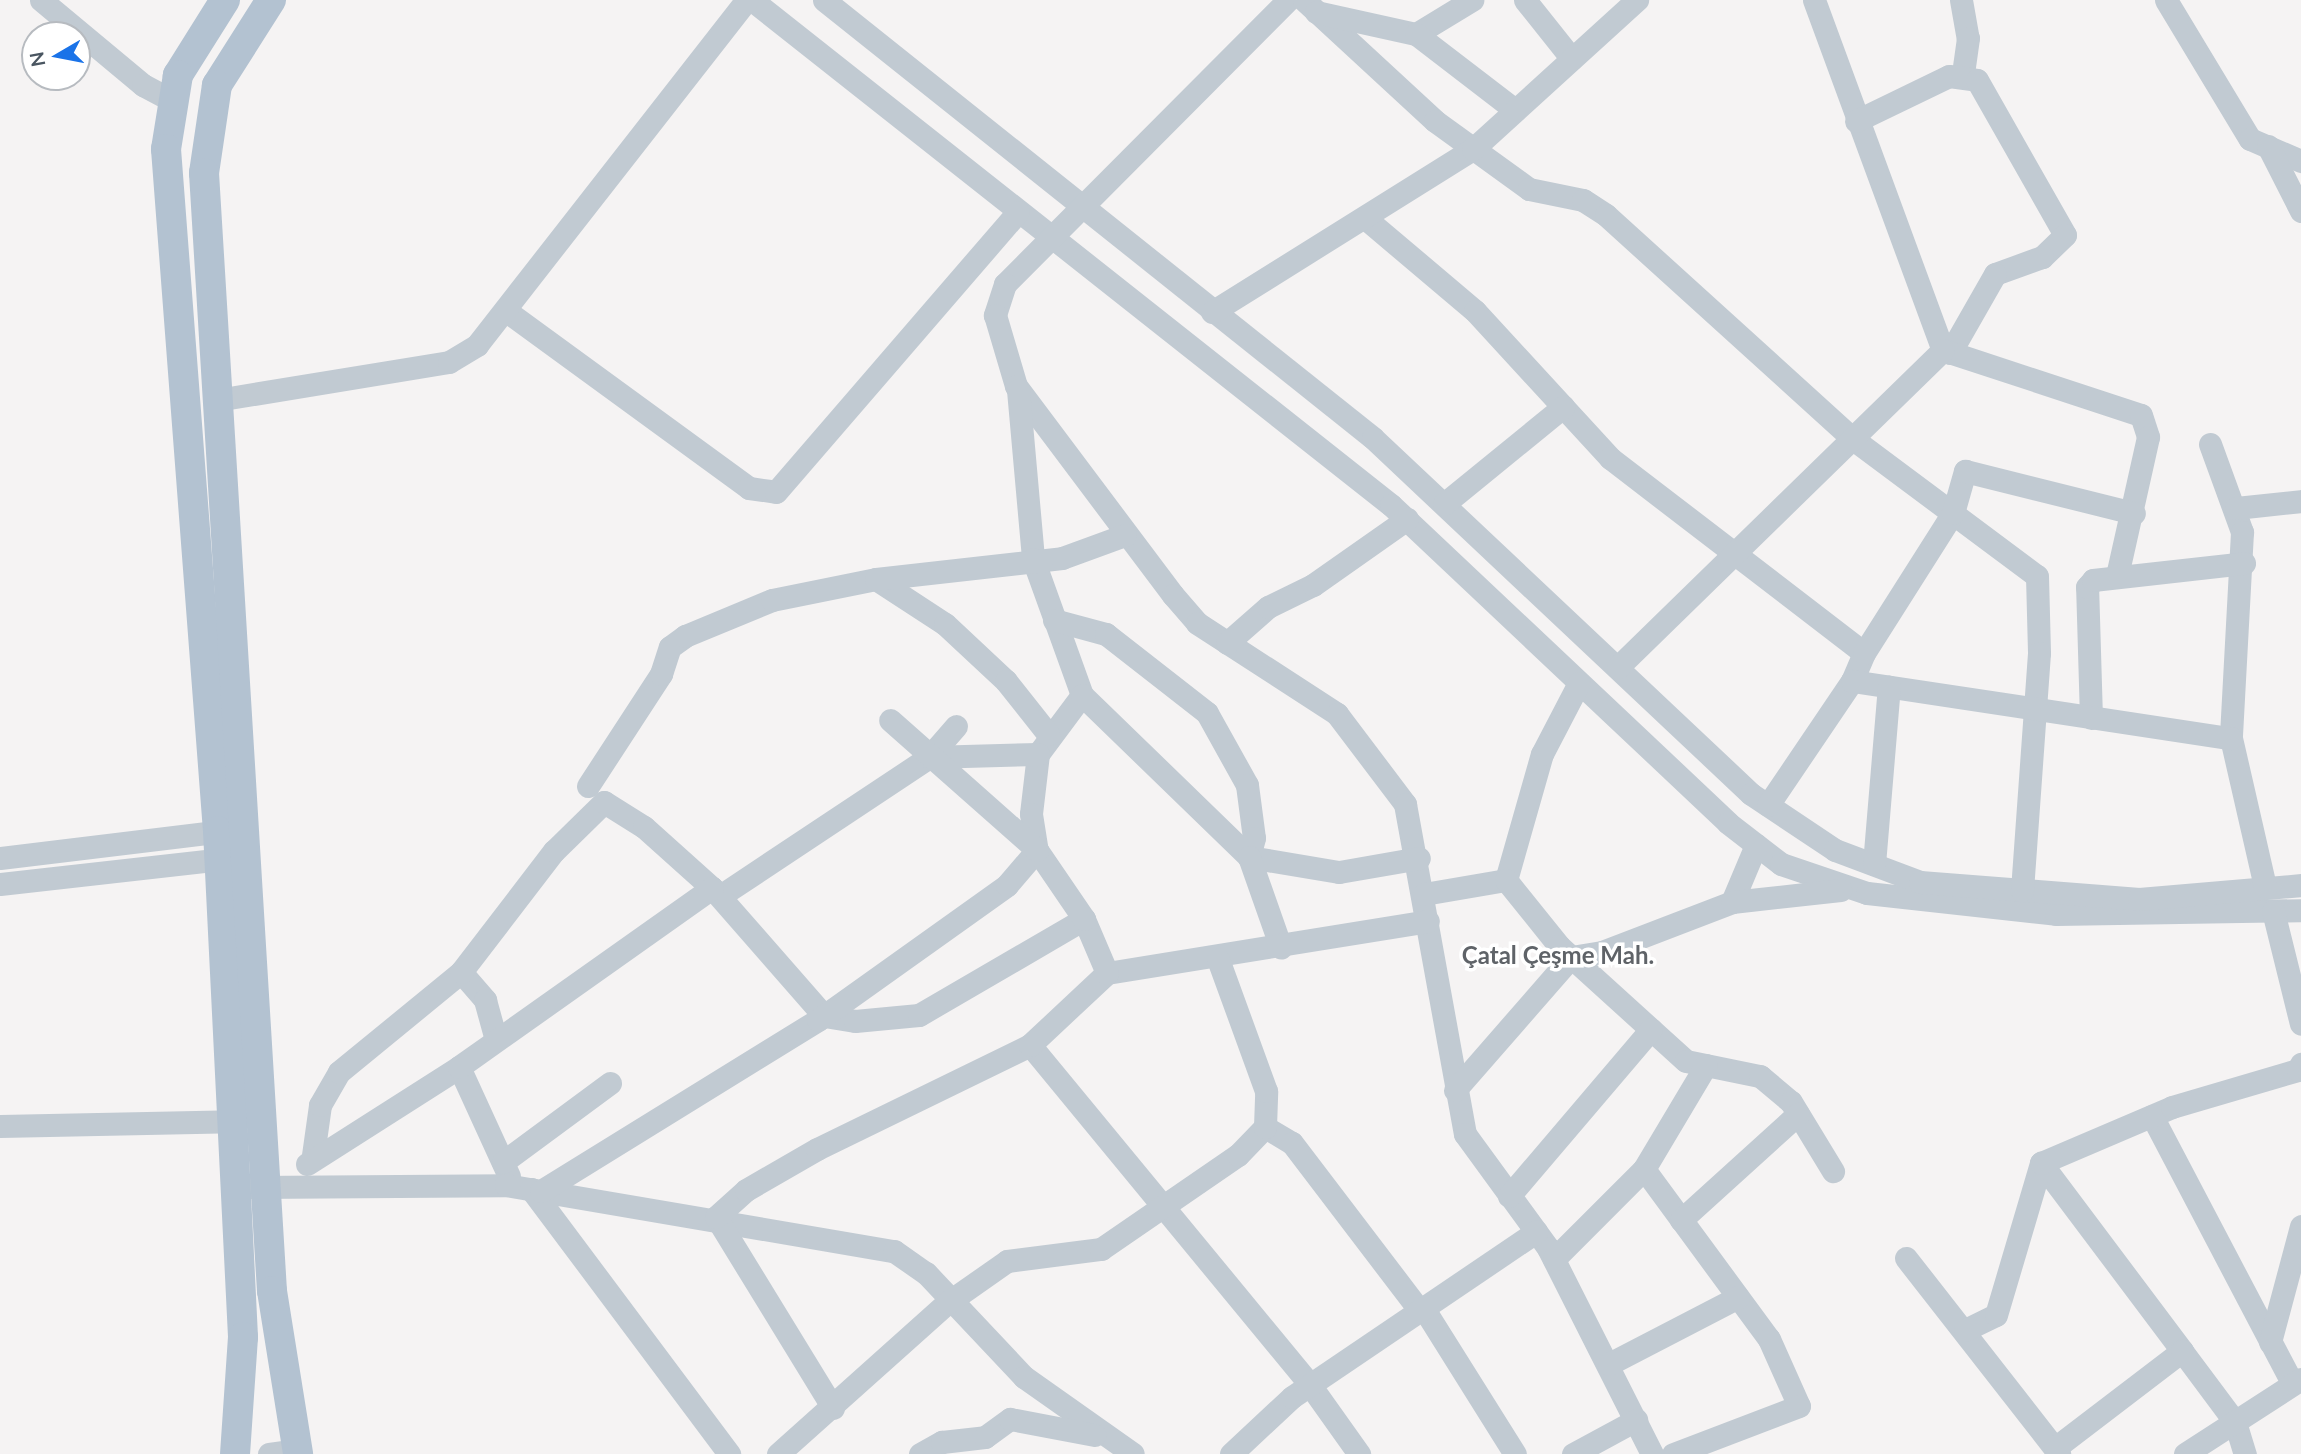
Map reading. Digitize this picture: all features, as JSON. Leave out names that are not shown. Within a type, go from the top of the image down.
[{"type":"main road","points":[[225,0],[186,57],[171,100],[166,149],[231,844],[280,1185],[274,1304],[289,1453]]},
{"type":"main road","points":[[234,1454],[243,1337],[232,1121],[231,844],[217,400],[204,142],[221,76],[271,0]]},
{"type":"street","points":[[41,0],[143,85],[171,100]]},
{"type":"street","points":[[217,400],[449,362],[477,345],[750,0],[1407,519],[1579,683],[1756,845],[1781,864],[1850,889],[2056,914],[2301,909]]},
{"type":"street","points":[[824,0],[1077,207],[1373,438],[1768,805],[1835,849],[1920,882],[2022,890],[2139,899],[2301,885]]},
{"type":"street","points":[[851,0],[860,29]]},
{"type":"street","points":[[1281,948],[1249,857],[1082,695],[1033,559],[1018,390],[995,315],[1005,284],[1052,239],[1077,207],[1287,0]]},
{"type":"street","points":[[1416,34],[1472,0]]},
{"type":"street","points":[[1525,0],[1572,59]]},
{"type":"street","points":[[1212,312],[1473,149],[1637,0]]},
{"type":"street","points":[[1814,0],[1856,121],[1947,352]]},
{"type":"street","points":[[1961,0],[1968,38],[1963,75]]},
{"type":"street","points":[[2166,0],[2239,125],[2268,146],[2301,161]]},
{"type":"street","points":[[1310,6],[1416,34],[1515,110]]},
{"type":"street","points":[[1310,6],[1473,149],[1529,189],[1583,200],[1606,215],[1853,439],[2037,576],[2035,709],[2022,890]]},
{"type":"street","points":[[1618,667],[1853,439],[1947,352],[1995,274],[2042,257],[2065,234],[1997,105],[1977,80],[1963,75],[1941,79],[1856,121]]},
{"type":"street","points":[[2268,146],[2301,211]]},
{"type":"street","points":[[505,310],[749,488],[776,492],[1018,212]]},
{"type":"street","points":[[1365,218],[1475,311],[1610,458],[1864,653]]},
{"type":"street","points":[[1947,352],[2135,408],[2148,437],[2134,513],[2117,576]]},
{"type":"street","points":[[1018,390],[1125,536],[1197,623],[1337,714],[1405,804],[1419,858],[1455,1090],[1465,1134],[1554,1259],[1652,1454]]},
{"type":"street","points":[[1444,504],[1563,407]]},
{"type":"street","points":[[2210,444],[2236,508],[2244,563],[2231,737],[2265,887]]},
{"type":"street","points":[[1768,805],[1852,681],[1864,653],[1953,513],[1965,471],[2134,513]]},
{"type":"street","points":[[2236,508],[2301,501]]},
{"type":"street","points":[[1227,643],[1268,607],[1313,585],[1407,519]]},
{"type":"street","points":[[587,786],[661,674],[670,647],[685,636],[772,600],[876,579],[1033,559],[1062,558],[1125,536]]},
{"type":"street","points":[[2091,718],[2087,587],[2093,580],[2244,563]]},
{"type":"street","points":[[876,579],[945,624],[1006,681],[1043,744]]},
{"type":"street","points":[[1054,620],[1106,634],[1207,713],[1247,785],[1254,838],[1249,857]]},
{"type":"street","points":[[1852,681],[2231,737]]},
{"type":"street","points":[[1506,880],[1542,754],[1579,683]]},
{"type":"street","points":[[1874,864],[1889,687]]},
{"type":"street","points":[[1037,850],[1031,814],[1043,744],[1082,695]]},
{"type":"street","points":[[890,720],[1037,850],[1084,919],[1107,973]]},
{"type":"street","points":[[280,1185],[313,1155],[459,1067],[716,892],[929,757],[956,726]]},
{"type":"street","points":[[929,757],[1043,744]]},
{"type":"street","points":[[313,1155],[320,1105],[339,1072],[461,972],[554,851],[604,803],[644,827],[716,892],[824,1016],[855,1021],[919,1015],[970,972],[1084,919]]},
{"type":"street","points":[[0,858],[231,844]]},
{"type":"street","points":[[0,884],[231,844]]},
{"type":"street","points":[[1731,902],[1756,845]]},
{"type":"street","points":[[529,1189],[824,1016],[1007,885],[1037,850]]},
{"type":"street","points":[[1249,857],[1339,872],[1419,858]]},
{"type":"street","points":[[1424,894],[1506,880]]},
{"type":"street","points":[[1506,880],[1571,957],[1686,1061],[1759,1076],[1798,1114],[1833,1171]]},
{"type":"street","points":[[1455,1090],[1571,957],[1602,952],[1731,902],[1850,889]]},
{"type":"street","points":[[2273,911],[2301,1024]]},
{"type":"street","points":[[716,1217],[746,1190],[817,1149],[1030,1045],[1107,973],[1218,959],[1428,921]]},
{"type":"street","points":[[778,1454],[833,1408],[947,1303],[1007,1261],[1101,1249],[1238,1155],[1265,1128],[1266,1091],[1218,959]]},
{"type":"street","points":[[461,972],[485,1000],[496,1040]]},
{"type":"street","points":[[1510,1196],[1651,1030]]},
{"type":"street","points":[[1030,1045],[1164,1204],[1310,1385],[1359,1454]]},
{"type":"street","points":[[1554,1259],[1644,1169],[1706,1065]]},
{"type":"street","points":[[459,1067],[503,1162],[529,1189],[729,1454]]},
{"type":"street","points":[[2041,1163],[2152,1116],[2300,1073]]},
{"type":"street","points":[[503,1162],[610,1083]]},
{"type":"street","points":[[1681,1220],[1798,1114]]},
{"type":"street","points":[[2152,1116],[2270,1342],[2296,1381],[2185,1454]]},
{"type":"street","points":[[0,1126],[232,1121]]},
{"type":"street","points":[[1265,1128],[1292,1143],[1422,1310],[1515,1454]]},
{"type":"street","points":[[1965,1330],[1996,1315],[2041,1163]]},
{"type":"street","points":[[2041,1163],[2235,1422],[2245,1454]]},
{"type":"street","points":[[1644,1169],[1769,1339],[1799,1406],[1673,1454]]},
{"type":"street","points":[[236,1187],[280,1185],[529,1189],[716,1217],[894,1251],[926,1273],[947,1303],[1024,1377],[1133,1454]]},
{"type":"street","points":[[716,1217],[833,1408]]},
{"type":"street","points":[[2270,1342],[2301,1226]]},
{"type":"street","points":[[1231,1454],[1310,1385],[1536,1232]]},
{"type":"street","points":[[1906,1258],[1965,1330],[2057,1451],[2182,1351]]},
{"type":"street","points":[[1609,1364],[1738,1297]]},
{"type":"street","points":[[920,1454],[942,1442],[985,1437],[1010,1419],[1106,1437]]},
{"type":"street","points":[[1573,1454],[1636,1420]]},
{"type":"district","name":"Çatal Çeşme Mah.","points":[[1558,955]]}]
